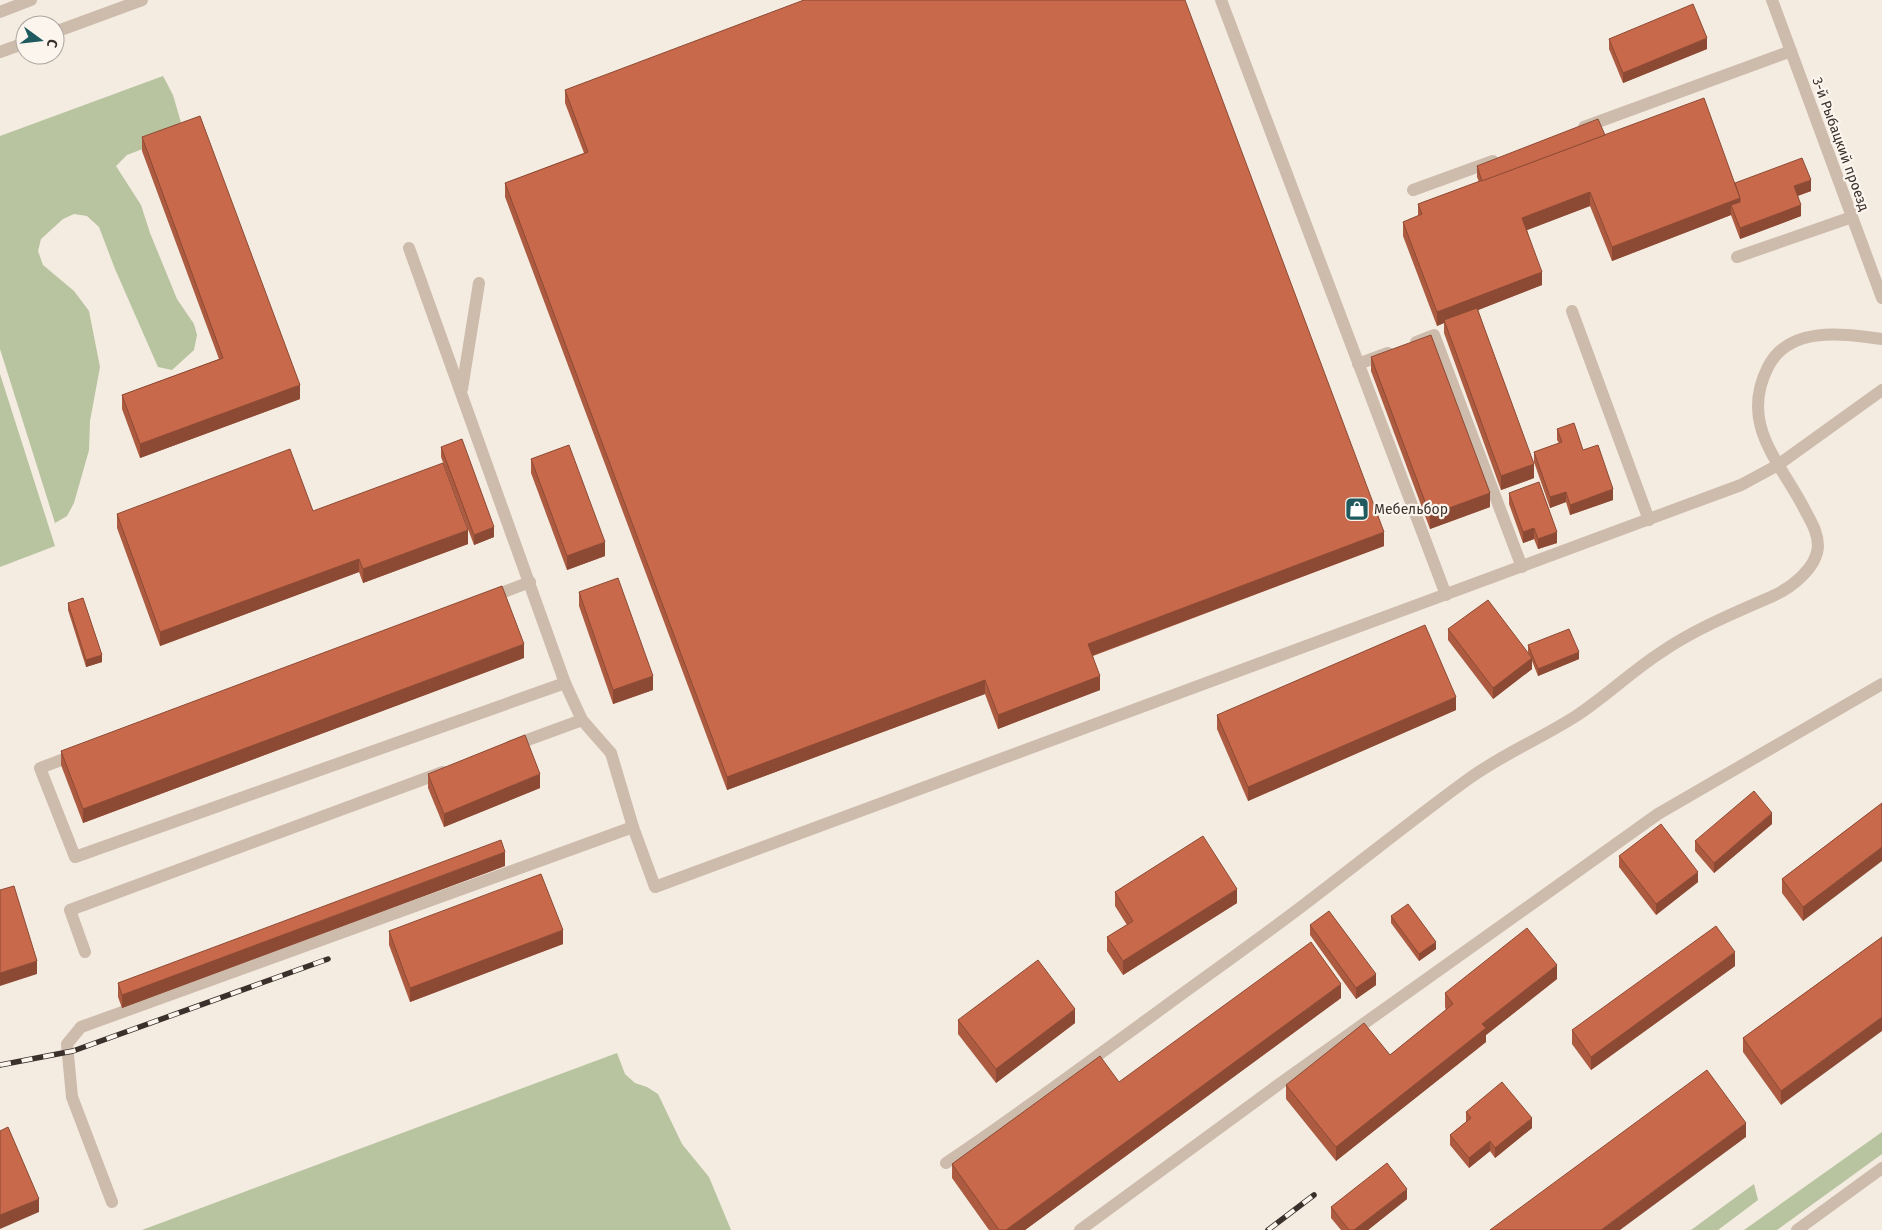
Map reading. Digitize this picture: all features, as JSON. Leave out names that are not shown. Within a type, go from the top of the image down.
[{"type":"street","points":[[0,12],[31,0]]},
{"type":"street","points":[[65,28],[142,0]]},
{"type":"street","points":[[1222,0],[1446,596]]},
{"type":"street","name":"3-й Рыбацкий проезд","points":[[1772,0],[1882,298]]},
{"type":"street","points":[[0,52],[15,47]]},
{"type":"street","points":[[1570,133],[1790,51]]},
{"type":"street","points":[[1413,190],[1505,156]]},
{"type":"street","points":[[1737,258],[1852,217]]},
{"type":"street","points":[[409,248],[566,683],[582,720],[611,753],[633,827],[655,887],[1446,596],[1741,485],[1778,465],[1882,390]]},
{"type":"street","points":[[461,392],[479,283]]},
{"type":"street","points":[[1572,311],[1649,520]]},
{"type":"street","points":[[946,1163],[1000,1127],[1304,905],[1470,778],[1576,715],[1661,652],[1720,619],[1785,591],[1812,565],[1818,551],[1817,534],[1801,501],[1778,465],[1757,420],[1756,402],[1763,377],[1773,357],[1790,344],[1815,335],[1838,334],[1882,339]]},
{"type":"street","points":[[1358,364],[1434,335],[1522,567]]},
{"type":"street","points":[[474,603],[530,582]]},
{"type":"street","points":[[87,750],[40,768],[75,857],[566,683]]},
{"type":"street","points":[[1080,1230],[1274,1088],[1658,814],[1882,684]]},
{"type":"street","points":[[498,751],[582,720]]},
{"type":"street","points":[[85,952],[70,910],[452,769]]},
{"type":"street","points":[[112,1202],[72,1098],[66,1044],[81,1027],[633,827]]},
{"type":"street","points":[[1797,1230],[1882,1168]]},
{"type":"green space","points":[[163,76],[173,95],[184,133],[127,155],[116,166],[141,205],[150,233],[177,299],[194,324],[197,335],[194,350],[172,370],[158,367],[115,269],[99,227],[87,216],[74,214],[63,219],[41,239],[38,251],[43,265],[74,291],[89,311],[100,367],[90,421],[89,450],[74,503],[67,516],[55,523],[0,349],[0,136]]},
{"type":"green space","points":[[0,374],[55,546],[0,567]]},
{"type":"green space","points":[[617,1053],[625,1074],[635,1083],[647,1087],[658,1094],[682,1144],[709,1177],[731,1230],[142,1230]]},
{"type":"green space","points":[[1882,1132],[1882,1154],[1777,1230],[1744,1230]]},
{"type":"green space","points":[[1754,1184],[1758,1200],[1718,1230],[1691,1230]]},
{"type":"building","points":[[804,0],[1185,0],[1384,532],[1088,644],[1100,676],[998,715],[985,680],[727,777],[505,183],[588,152],[565,90]]},
{"type":"building","points":[[1693,4],[1707,38],[1623,73],[1609,39]]},
{"type":"building","points":[[1704,98],[1740,198],[1612,247],[1590,192],[1522,218],[1542,272],[1437,312],[1403,222],[1422,214],[1418,204]]},
{"type":"building","points":[[200,116],[300,385],[140,444],[122,395],[223,358],[142,137]]},
{"type":"building","points":[[1598,119],[1605,135],[1482,181],[1477,166]]},
{"type":"building","points":[[1802,158],[1811,180],[1794,186],[1801,205],[1740,228],[1731,205],[1740,202],[1735,183]]},
{"type":"building","points":[[1477,308],[1534,464],[1501,476],[1444,320]]},
{"type":"building","points":[[1431,335],[1490,493],[1430,515],[1371,357]]},
{"type":"building","points":[[1574,423],[1583,450],[1598,445],[1613,489],[1570,505],[1566,492],[1550,497],[1534,452],[1562,442],[1557,429]]},
{"type":"building","points":[[462,439],[494,527],[474,535],[441,447]]},
{"type":"building","points":[[569,445],[605,542],[567,556],[531,459]]},
{"type":"building","points":[[290,449],[313,511],[443,463],[468,530],[363,569],[359,559],[160,632],[117,514]]},
{"type":"building","points":[[1539,482],[1557,532],[1538,539],[1534,528],[1523,532],[1509,493]]},
{"type":"building","points":[[618,578],[653,676],[613,690],[579,592]]},
{"type":"building","points":[[502,586],[524,644],[83,809],[61,751]]},
{"type":"building","points":[[83,598],[102,655],[86,660],[68,603]]},
{"type":"building","points":[[1488,600],[1532,658],[1493,688],[1448,629]]},
{"type":"building","points":[[1425,625],[1456,697],[1248,787],[1217,715]]},
{"type":"building","points":[[1569,629],[1579,652],[1538,669],[1528,645]]},
{"type":"building","points":[[525,735],[540,774],[444,814],[428,774]]},
{"type":"building","points":[[1754,791],[1772,813],[1714,863],[1695,841]]},
{"type":"building","points":[[1882,803],[1882,847],[1803,907],[1782,879]]},
{"type":"building","points":[[1661,824],[1698,872],[1656,904],[1619,856]]},
{"type":"building","points":[[1203,836],[1237,889],[1123,961],[1107,937],[1133,921],[1115,892]]},
{"type":"building","points":[[501,840],[505,852],[122,995],[118,983]]},
{"type":"building","points":[[541,874],[563,930],[410,988],[389,931]]},
{"type":"building","points":[[14,886],[37,961],[0,973],[0,890]]},
{"type":"building","points":[[1408,904],[1436,942],[1419,954],[1391,916]]},
{"type":"building","points":[[1329,911],[1376,974],[1356,988],[1310,925]]},
{"type":"building","points":[[1716,926],[1735,952],[1591,1057],[1572,1030]]},
{"type":"building","points":[[1527,928],[1557,965],[1482,1024],[1486,1028],[1336,1147],[1286,1085],[1364,1023],[1390,1055],[1453,1004],[1445,993]]},
{"type":"building","points":[[1882,937],[1882,1017],[1781,1091],[1743,1038]]},
{"type":"building","points":[[1311,942],[1341,984],[1006,1230],[999,1230],[952,1164],[1100,1056],[1119,1082]]},
{"type":"building","points":[[1038,960],[1075,1009],[996,1069],[958,1020]]},
{"type":"building","points":[[1707,1070],[1746,1123],[1601,1230],[1490,1230]]},
{"type":"building","points":[[1502,1082],[1532,1118],[1495,1148],[1490,1141],[1469,1158],[1450,1135],[1471,1118],[1466,1112]]},
{"type":"building","points":[[8,1127],[39,1199],[0,1215],[0,1131]]},
{"type":"building","points":[[1387,1163],[1407,1189],[1354,1230],[1349,1230],[1331,1207]]},
{"type":"railway","points":[[0,1065],[73,1051],[328,959]]},
{"type":"railway","points":[[1268,1230],[1314,1195]]},
{"type":"place","name":"Мебельбор","points":[[1357,509]]}]
